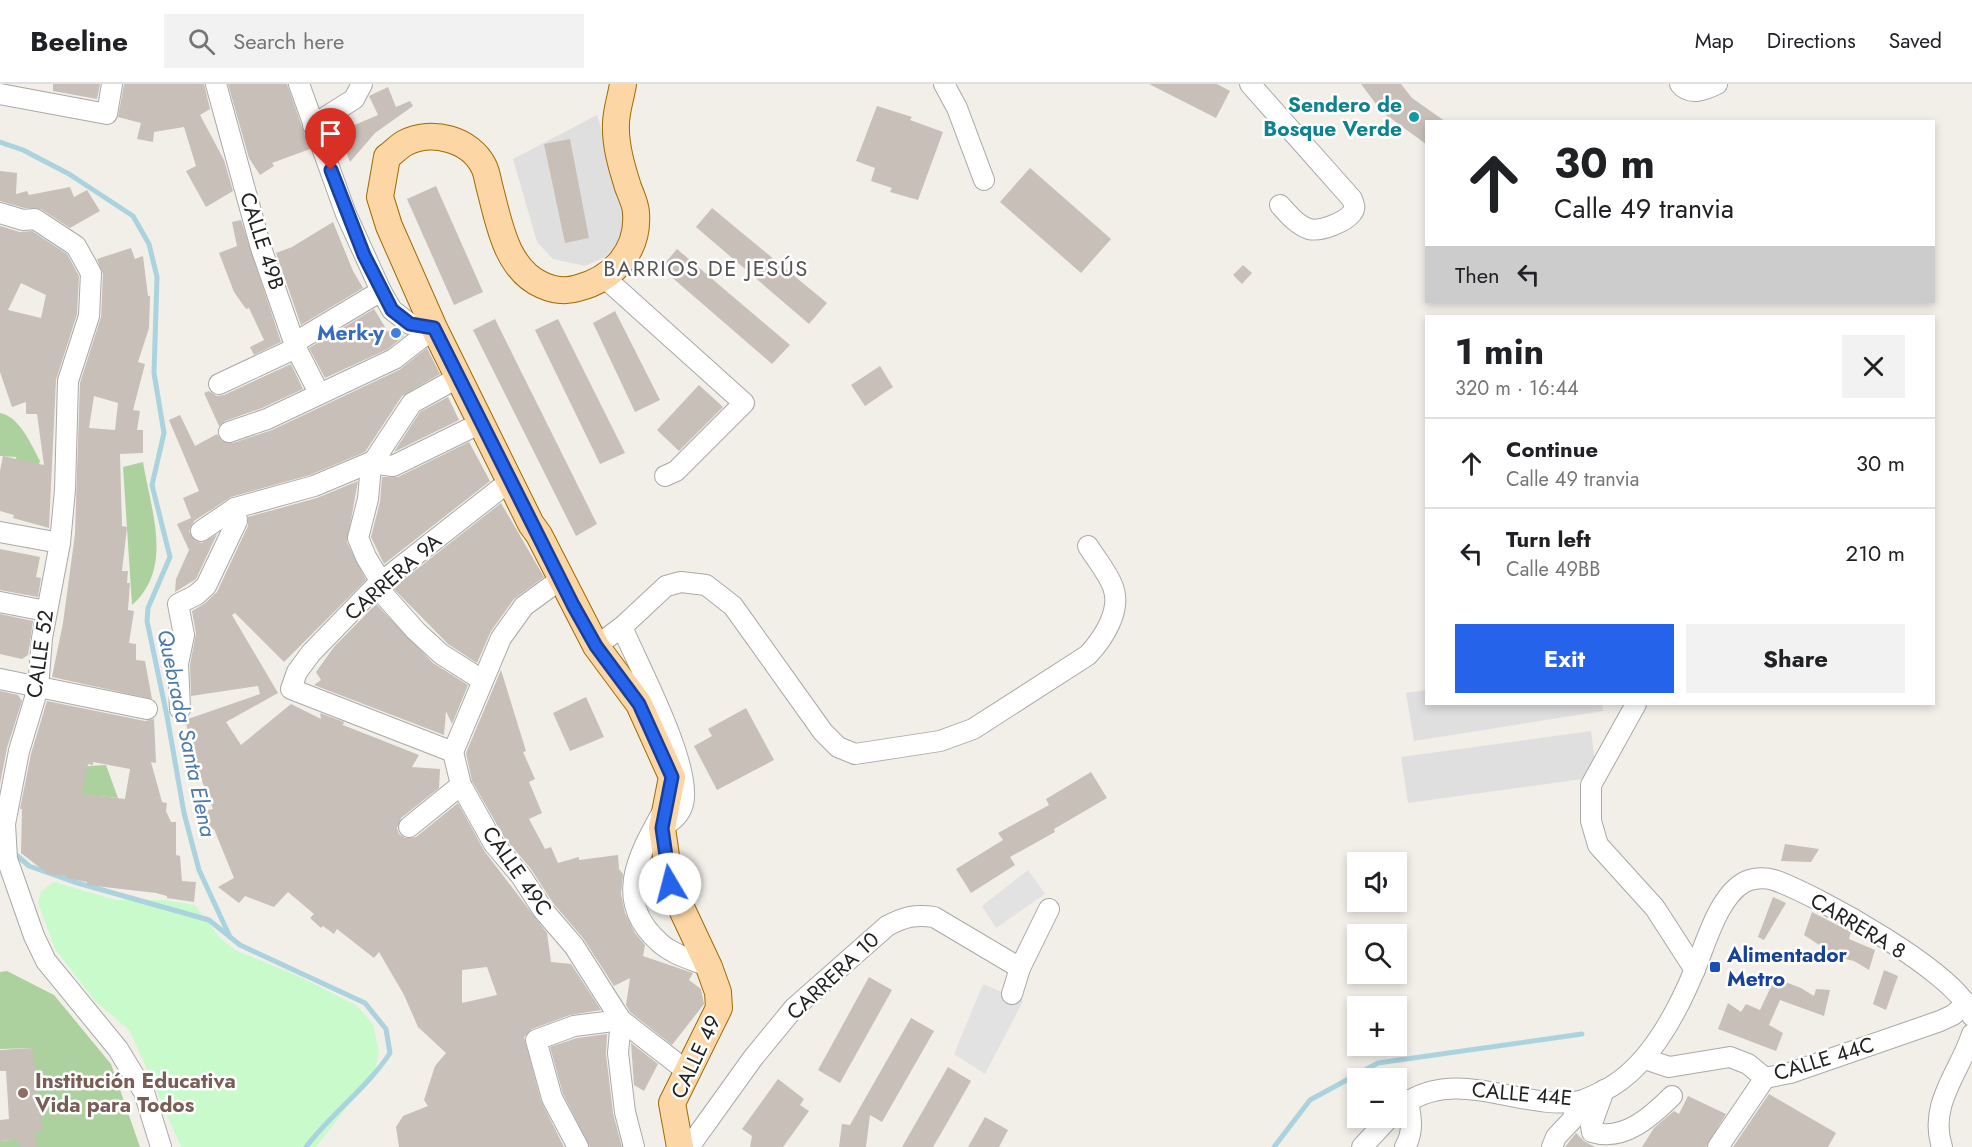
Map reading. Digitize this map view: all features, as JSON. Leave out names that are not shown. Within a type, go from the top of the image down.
[{"type":"main road","points":[[605,278],[626,257],[634,240],[636,212],[619,151],[616,124],[623,84]]},
{"type":"main road","name":"CALLE 49","points":[[605,278],[570,290],[550,288],[534,281],[518,267],[505,243],[484,166],[470,149],[449,138],[426,136],[405,143],[387,157],[380,197],[389,226],[434,328],[596,646],[639,704],[672,777],[662,828],[670,884],[709,967],[718,992],[719,1008],[672,1103],[680,1147]]},
{"type":"street","points":[[0,94],[107,114],[112,84]]},
{"type":"street","name":"CALLE 49B","points":[[216,84],[261,248],[295,346],[319,393]]},
{"type":"street","points":[[299,84],[346,214],[381,291],[392,310],[410,324],[434,328]]},
{"type":"street","points":[[313,125],[354,99],[362,84]]},
{"type":"street","points":[[945,84],[957,108],[984,180]]},
{"type":"street","points":[[1250,84],[1352,199],[1355,207],[1352,214],[1324,229],[1311,230],[1299,225],[1280,206]]},
{"type":"street","points":[[1680,84],[1684,88],[1700,92],[1717,84]]},
{"type":"street","name":"CALLE 52","points":[[0,213],[23,220],[35,219],[68,240],[76,246],[91,273],[89,316],[68,381],[60,543],[46,611],[38,688],[20,751],[5,824],[4,859],[46,961],[118,1049],[144,1092],[161,1147]]},
{"type":"street","points":[[605,278],[744,403],[676,471],[665,476]]},
{"type":"street","points":[[219,384],[295,346],[381,291]]},
{"type":"street","points":[[229,432],[267,419],[394,359],[434,328]]},
{"type":"street","points":[[459,377],[412,404],[371,465],[368,499],[358,538],[378,584],[416,632],[441,654],[482,680]]},
{"type":"street","points":[[201,531],[236,508],[314,486],[369,463],[393,466],[483,422]]},
{"type":"street","name":"CARRERA 9A","points":[[453,752],[291,688],[297,672],[311,653],[378,584],[511,480]]},
{"type":"street","points":[[180,709],[178,664],[184,635],[178,604],[196,595],[206,586],[237,521],[236,508]]},
{"type":"street","points":[[0,532],[60,543]]},
{"type":"street","points":[[596,646],[622,627],[666,586],[681,582],[706,585],[733,606],[785,682],[823,732],[838,747],[855,754],[940,741],[973,729],[1088,655],[1098,644],[1114,611],[1115,595],[1113,586],[1088,546]]},
{"type":"street","points":[[453,752],[501,639],[524,606],[561,579]]},
{"type":"street","points":[[0,602],[46,611]]},
{"type":"street","points":[[622,627],[677,751],[684,802],[678,816],[662,828]]},
{"type":"street","points":[[0,680],[147,709]]},
{"type":"street","points":[[1635,705],[1591,785],[1591,821],[1598,845],[1655,908],[1695,970]]},
{"type":"street","name":"CALLE 49C","points":[[453,752],[461,785],[494,844],[521,876],[543,910],[574,945],[621,1020]]},
{"type":"street","points":[[409,827],[461,785]]},
{"type":"street","points":[[669,801],[643,846],[631,894],[638,913],[660,943],[709,967]]},
{"type":"street","name":"CARRERA 8","points":[[1738,886],[1754,879],[1773,880],[1843,912],[1892,942],[1969,1010]]},
{"type":"street","name":"CALLE 44E","points":[[1407,1104],[1437,1092],[1468,1087],[1546,1100],[1580,1101],[1604,1090],[1645,1059],[1674,1014],[1695,970],[1712,925],[1738,886]]},
{"type":"street","points":[[1012,993],[1020,968],[1049,909]]},
{"type":"street","name":"CARRERA 10","points":[[689,1147],[753,1058],[794,1008],[887,926],[903,917],[918,914],[933,917],[1020,968]]},
{"type":"street","name":"CALLE 44C","points":[[1645,1059],[1669,1067],[1730,1057],[1748,1064],[1765,1078],[1791,1073],[1969,1010]]},
{"type":"street","points":[[621,1020],[618,1053],[626,1112],[634,1147]]},
{"type":"street","points":[[578,1147],[552,1098],[536,1040],[574,1026],[621,1020],[688,1072]]},
{"type":"street","points":[[1941,1143],[1937,1120],[1943,1096],[1972,1034]]},
{"type":"street","points":[[1718,1147],[1765,1078]]},
{"type":"street","points":[[1604,1090],[1591,1126],[1592,1132],[1602,1135],[1630,1128],[1651,1117],[1672,1096]]},
{"type":"street","points":[[1552,1147],[1556,1137],[1572,1120],[1580,1101]]},
{"type":"street","points":[[1405,1147],[1409,1140],[1412,1123],[1407,1114]]},
{"type":"street","points":[[1362,1147],[1380,1128]]},
{"type":"shaded area","points":[[597,115],[626,208],[625,235],[605,257],[585,266],[553,259],[537,242],[513,159]]},
{"type":"shaded area","points":[[1425,690],[1425,705],[1602,705],[1603,711],[1414,741],[1406,693]]},
{"type":"shaded area","points":[[1591,731],[1597,777],[1408,803],[1401,757]]},
{"type":"shaded area","points":[[1028,870],[1045,894],[996,928],[982,906]]},
{"type":"shaded area","points":[[983,984],[1023,1001],[985,1074],[954,1054]]},
{"type":"green space","points":[[0,413],[19,425],[29,439],[40,461],[38,467],[17,464],[16,457],[0,456]]},
{"type":"green space","points":[[143,462],[154,519],[156,556],[153,574],[145,590],[132,605],[123,467]]},
{"type":"green space","points":[[106,765],[118,798],[63,793],[87,766]]},
{"type":"green space","points":[[54,882],[116,900],[164,900],[195,905],[220,938],[235,950],[298,976],[356,1005],[373,1024],[379,1052],[375,1071],[316,1147],[181,1147],[130,1031],[94,1000],[55,949],[38,903],[41,891]]},
{"type":"green space","points":[[7,971],[54,995],[111,1064],[140,1147],[0,1147],[0,1141],[11,1140],[13,1135],[32,1048],[0,1049],[0,972]]},
{"type":"building","points":[[53,84],[100,84],[97,99],[53,91]]},
{"type":"building","points":[[124,84],[204,84],[210,109],[200,115],[224,160],[233,191],[206,207],[186,171],[196,166],[184,127],[154,132],[153,142],[137,139],[141,123],[118,117]]},
{"type":"building","points":[[228,84],[287,84],[310,149],[272,163],[274,166],[260,175],[249,158]]},
{"type":"building","name":"Sendero de Bosque Verde","points":[[1149,84],[1217,84],[1230,91],[1216,118]]},
{"type":"building","name":"Sendero de Bosque Verde","points":[[1361,84],[1401,84],[1412,98],[1443,120],[1425,120],[1425,143],[1382,112]]},
{"type":"building","points":[[388,87],[396,107],[410,101],[413,106],[375,133],[350,162],[338,132],[378,115],[369,96]]},
{"type":"building","points":[[877,106],[912,117],[910,120],[943,132],[918,200],[890,192],[892,188],[871,181],[875,168],[856,161]]},
{"type":"building","points":[[570,139],[589,238],[565,243],[544,144]]},
{"type":"building","points":[[1030,168],[1111,239],[1081,273],[1000,202]]},
{"type":"building","points":[[0,171],[17,173],[16,194],[27,191],[29,195],[70,187],[74,197],[87,190],[100,211],[70,228],[41,209],[24,208],[0,201]]},
{"type":"building","points":[[436,186],[483,292],[454,305],[407,199]]},
{"type":"building","points":[[712,208],[827,303],[809,324],[696,227]]},
{"type":"building","points":[[241,220],[281,342],[254,355],[250,347],[264,340],[249,308],[246,309],[234,292],[219,253],[237,246],[232,222]]},
{"type":"building","points":[[333,222],[353,271],[363,288],[301,325],[276,253],[292,247]]},
{"type":"building","points":[[0,226],[20,232],[32,231],[67,254],[79,276],[77,314],[56,380],[49,528],[13,518],[14,515],[0,511],[0,471],[3,456],[44,465],[37,414],[26,414],[26,402],[12,407],[0,372]],"holes":[[[21,283],[46,295],[41,318],[8,310]]]},
{"type":"building","points":[[131,248],[135,259],[143,256],[148,296],[150,296],[149,328],[138,362],[145,364],[133,410],[140,411],[137,430],[143,430],[143,453],[120,454],[122,526],[127,527],[122,571],[128,571],[127,583],[130,583],[128,610],[134,611],[129,643],[136,644],[136,660],[145,661],[152,699],[52,677],[63,623],[75,534],[80,383],[101,317],[103,274],[97,259]],"holes":[[[94,396],[118,403],[115,430],[89,428]]]},
{"type":"building","points":[[677,249],[790,345],[772,364],[661,268]]},
{"type":"building","points":[[1243,265],[1252,273],[1242,284],[1233,275]]},
{"type":"building","points":[[374,309],[388,332],[394,327],[404,336],[388,349],[325,378],[309,348]]},
{"type":"building","points":[[615,311],[660,400],[635,412],[593,323]]},
{"type":"building","points":[[495,319],[597,524],[576,536],[473,330]]},
{"type":"building","points":[[558,319],[625,453],[600,464],[535,330]]},
{"type":"building","points":[[427,348],[440,374],[402,396],[365,452],[310,475],[231,497],[194,521],[189,531],[195,541],[202,543],[217,534],[196,579],[175,592],[176,579],[189,550],[177,524],[191,518],[183,498],[199,491],[169,420],[180,415],[195,446],[217,434],[222,441],[233,443],[272,430],[399,370]]},
{"type":"building","points":[[291,364],[303,389],[262,408],[225,421],[219,426],[204,393],[209,391],[217,396],[224,395]]},
{"type":"building","points":[[880,366],[893,387],[865,406],[851,385]]},
{"type":"building","points":[[699,385],[723,407],[679,451],[657,430]]},
{"type":"building","points":[[448,397],[459,420],[394,452],[420,412]]},
{"type":"building","points":[[469,442],[490,481],[384,564],[371,537],[380,502],[382,477],[398,477]]},
{"type":"building","points":[[358,481],[347,542],[366,580],[284,662],[235,613],[232,615],[278,693],[226,722],[241,745],[291,704],[321,719],[320,713],[344,722],[343,725],[419,755],[412,767],[440,769],[439,788],[401,818],[397,828],[399,834],[405,838],[416,837],[458,803],[485,852],[547,933],[551,962],[571,964],[601,1010],[570,1015],[532,1029],[524,1037],[541,1101],[564,1147],[399,1147],[396,1127],[403,1116],[428,1106],[424,1100],[435,1066],[446,1053],[418,1027],[404,995],[379,952],[374,958],[337,929],[334,934],[323,926],[321,928],[310,918],[314,914],[288,892],[274,907],[245,896],[239,903],[218,887],[234,878],[214,829],[203,830],[199,812],[213,809],[202,781],[185,720],[260,694],[258,686],[191,696],[190,665],[196,633],[192,611],[217,592],[248,526],[248,517],[317,498]],"holes":[[[487,967],[497,995],[462,1003],[462,970]]]},
{"type":"building","points":[[501,503],[544,577],[514,599],[491,631],[477,663],[448,644],[393,588]]},
{"type":"building","points":[[0,549],[40,557],[36,577],[41,578],[38,597],[0,590]]},
{"type":"building","points":[[376,604],[433,663],[468,685],[452,724],[446,711],[444,735],[314,685],[321,680],[316,672],[334,647]]},
{"type":"building","points":[[0,614],[33,621],[28,655],[22,659],[0,654]]},
{"type":"building","points":[[501,670],[526,751],[523,752],[535,779],[529,782],[542,813],[529,819],[545,849],[551,847],[558,863],[579,857],[579,860],[618,855],[619,869],[623,874],[621,894],[625,913],[635,933],[645,945],[643,956],[693,973],[689,980],[701,989],[704,1004],[672,1045],[630,1012],[626,1005],[630,978],[614,986],[583,938],[553,903],[531,869],[504,837],[472,781],[466,753]]},
{"type":"building","points":[[0,691],[18,695],[22,701],[7,748],[0,784]]},
{"type":"building","points":[[586,697],[604,737],[570,751],[553,713]]},
{"type":"building","points":[[47,701],[145,721],[154,719],[156,763],[151,762],[162,802],[167,803],[166,811],[171,822],[176,822],[176,855],[180,856],[182,881],[196,882],[194,902],[167,898],[167,896],[156,893],[87,885],[87,882],[65,878],[66,876],[48,874],[21,853],[22,809],[20,809],[31,754]],"holes":[[[93,762],[130,769],[125,799],[82,794],[88,764],[93,765]]]},
{"type":"building","points":[[746,708],[774,760],[717,790],[694,746],[712,736],[708,729]]},
{"type":"building","points":[[1091,772],[1107,798],[1054,829],[1055,832],[1010,857],[1015,865],[971,893],[956,869],[1003,840],[998,833],[1049,805],[1046,799]]},
{"type":"building","points":[[1785,844],[1819,849],[1811,862],[1781,861]]},
{"type":"building","points":[[1773,897],[1786,903],[1764,940],[1758,937]]},
{"type":"building","points":[[1812,912],[1851,932],[1849,939],[1875,950],[1869,970],[1854,961],[1829,955],[1830,952],[1804,935]]},
{"type":"building","points":[[1884,970],[1898,976],[1886,1010],[1873,1004]]},
{"type":"building","points":[[869,977],[892,990],[840,1083],[818,1070]]},
{"type":"building","points":[[1775,978],[1801,988],[1814,996],[1816,989],[1830,990],[1824,1016],[1780,1000],[1769,1025],[1783,1033],[1776,1051],[1718,1029],[1728,1003],[1741,1012],[1746,1004],[1760,1010]]},
{"type":"building","points":[[911,1018],[934,1031],[882,1122],[870,1115],[866,1147],[839,1147],[842,1124],[850,1125]]},
{"type":"building","points":[[607,1034],[606,1054],[613,1113],[622,1147],[590,1147],[563,1094],[550,1047],[577,1038]]},
{"type":"building","points":[[631,1043],[658,1064],[644,1091],[634,1085]]},
{"type":"building","name":"Institución Educativa Vida para Todos","points":[[32,1048],[43,1131],[35,1132],[37,1147],[19,1147],[18,1139],[0,1141],[0,1120],[9,1119],[6,1071],[0,1071],[0,1050]]},
{"type":"building","points":[[948,1067],[971,1081],[943,1130],[933,1147],[902,1147]]},
{"type":"building","points":[[778,1079],[804,1099],[800,1105],[809,1111],[783,1147],[750,1147],[752,1136],[742,1129]]},
{"type":"building","points":[[1769,1094],[1836,1133],[1828,1147],[1733,1147]]},
{"type":"building","points":[[1688,1096],[1726,1114],[1706,1147],[1642,1147],[1654,1128],[1674,1111],[1679,1114]]},
{"type":"building","points":[[985,1117],[1008,1130],[999,1147],[968,1147]]},
{"type":"building","points":[[1576,1133],[1584,1141],[1595,1147],[1565,1147]]},
{"type":"waterway","name":"Quebrada Santa Elena","points":[[0,142],[23,150],[69,174],[133,216],[149,244],[157,277],[154,373],[164,433],[152,485],[170,557],[148,608],[147,621],[184,813],[199,870],[230,937]]},
{"type":"waterway","name":"Quebrada Santa Elena","points":[[13,852],[29,866],[74,882],[209,920],[240,945],[365,1003],[386,1029],[390,1053],[371,1078],[306,1147]]},
{"type":"waterway","points":[[1274,1147],[1310,1100],[1378,1063],[1582,1034]]},
{"type":"place","name":"Sendero de Bosque Verde","points":[[1414,117]]},
{"type":"place","name":"Merk-y","points":[[396,333]]},
{"type":"place","name":"Alimentador Metro","points":[[1715,967]]},
{"type":"place","name":"Institución Educativa Vida para Todos","points":[[23,1093]]},
{"type":"district","name":"BARRIOS DE JESÚS","points":[[706,268]]},
{"type":"route","points":[[331,170],[346,214],[381,291],[392,310],[410,324],[434,328],[573,605],[596,646],[639,704],[656,739],[672,777],[662,828],[670,884]]}]
